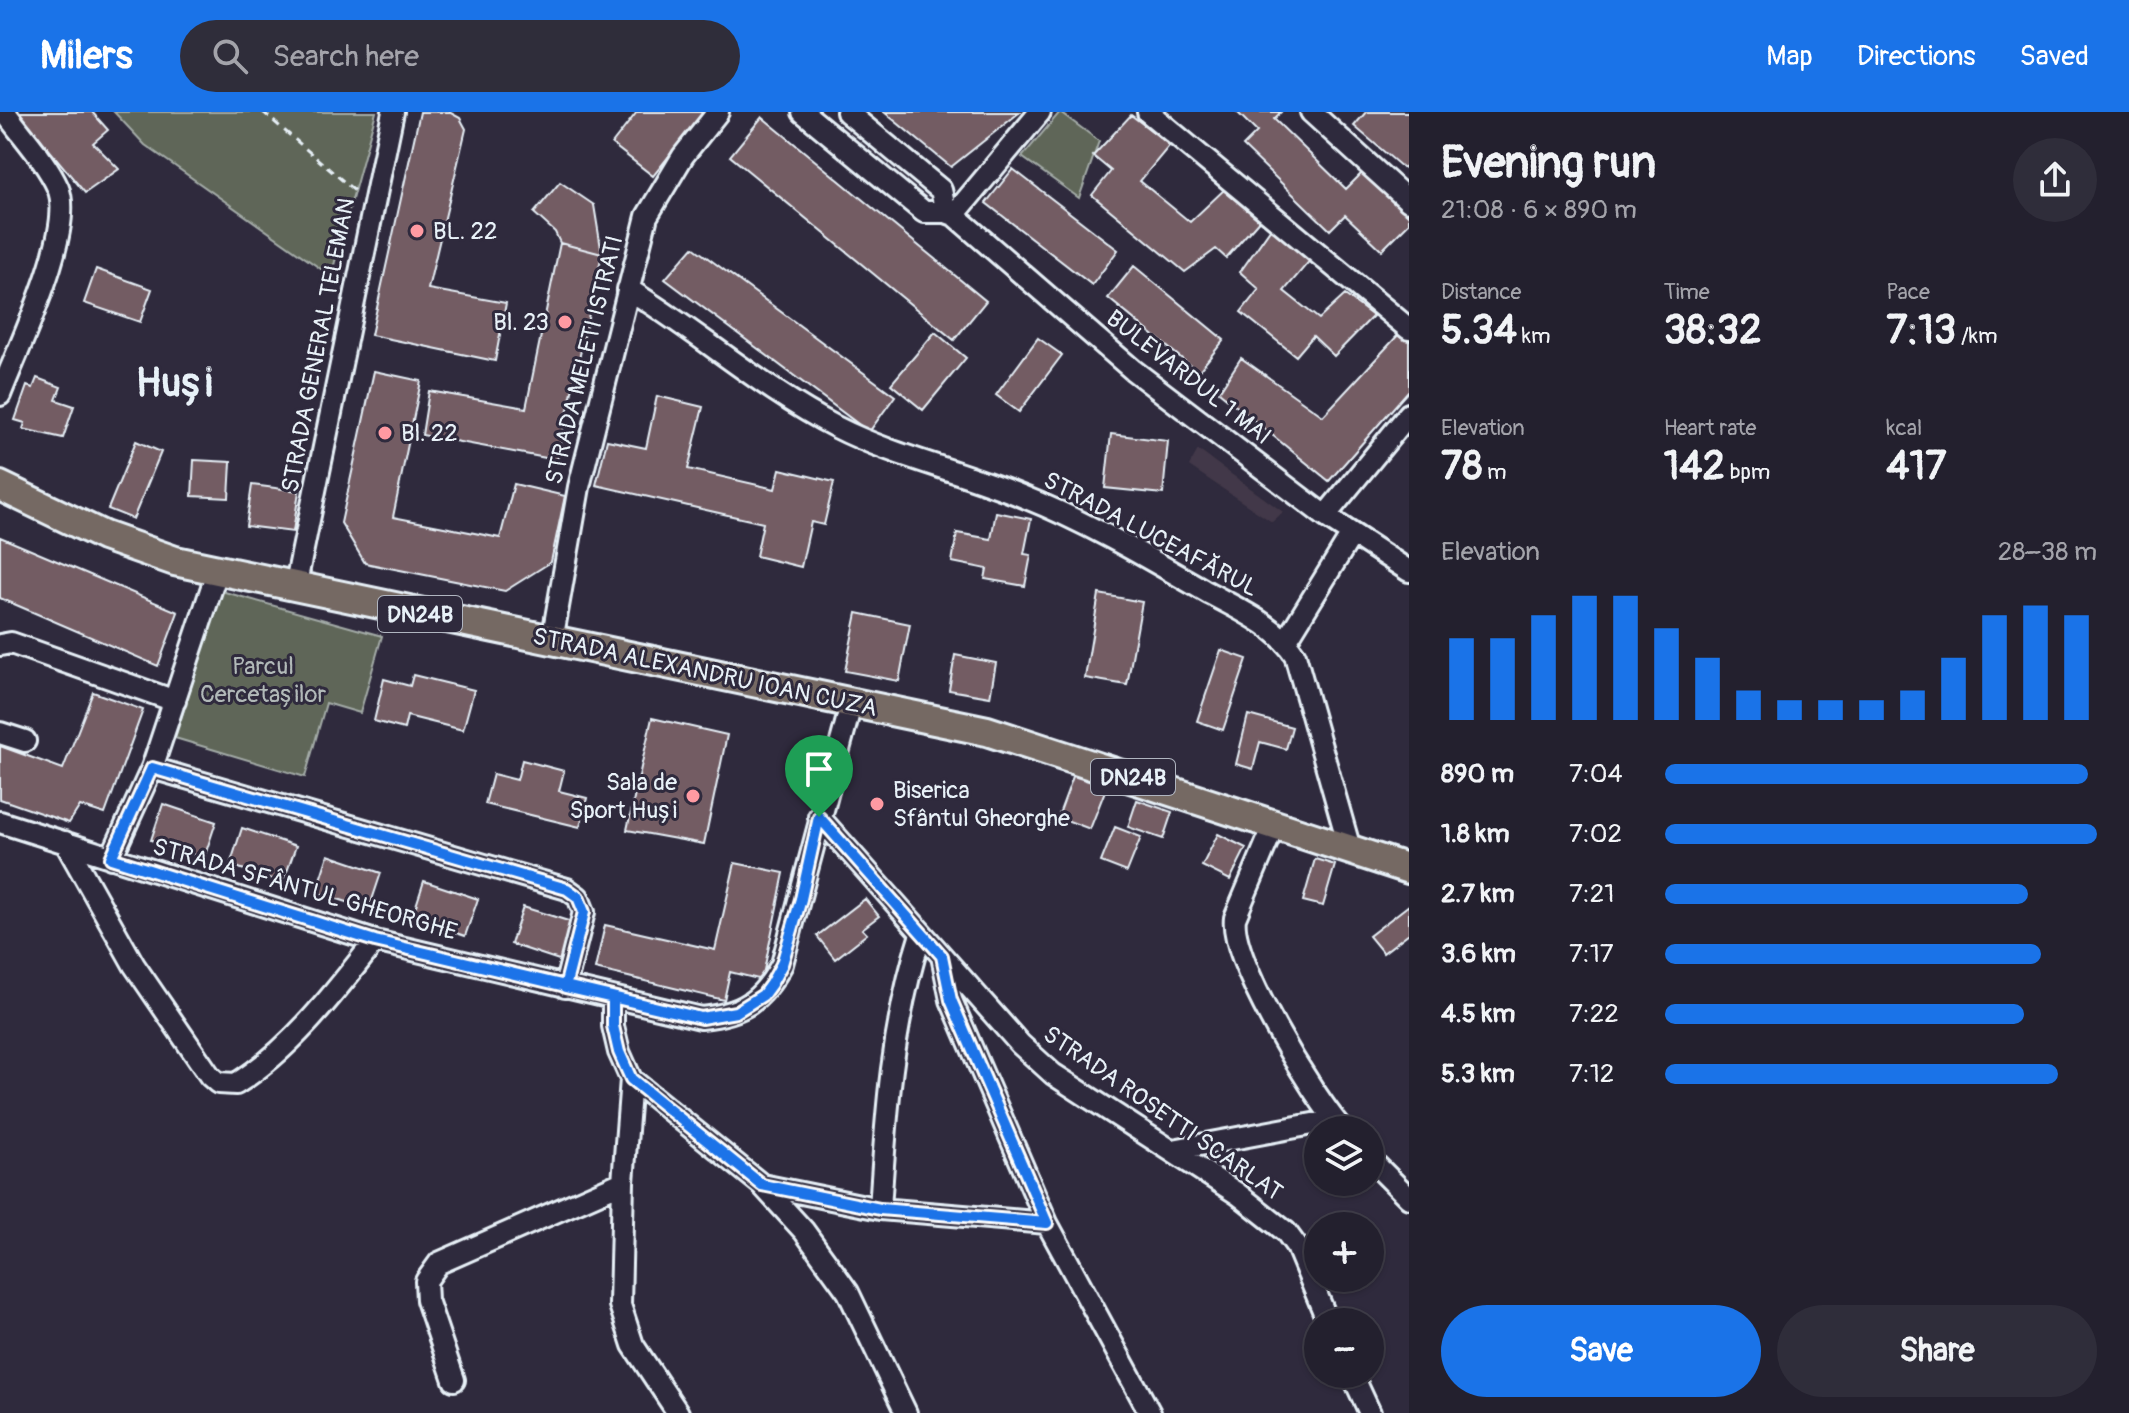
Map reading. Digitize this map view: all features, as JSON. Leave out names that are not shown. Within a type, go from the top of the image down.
[{"type":"highway","name":"STRADA ALEXANDRU IOAN CUZA","points":[[0,486],[104,536],[217,572],[852,701],[1000,735],[1409,869]]},
{"type":"street","points":[[0,395],[55,252],[62,208],[59,190],[5,112]]},
{"type":"street","name":"STRADA GENERAL TELEMAN","points":[[295,588],[393,112]]},
{"type":"street","name":"STRADA MELETI ISTRATI","points":[[552,641],[579,487],[647,216],[683,156],[718,112]]},
{"type":"street","name":"BULEVARDUL 1 MAI","points":[[803,112],[924,212],[950,214]]},
{"type":"street","name":"BULEVARDUL 1 MAI","points":[[847,112],[941,190],[950,214],[1133,370],[1325,516],[1409,571]]},
{"type":"street","points":[[950,214],[1040,112]]},
{"type":"street","points":[[1148,112],[1409,329]]},
{"type":"street","points":[[1311,112],[1409,201]]},
{"type":"street","name":"STRADA LUCEAFĂRUL","points":[[628,289],[781,394],[835,426],[864,440],[1026,497],[1128,547],[1262,623],[1286,641]]},
{"type":"street","points":[[1325,516],[1409,414]]},
{"type":"street","points":[[1350,849],[1295,655],[1286,641],[1352,534]]},
{"type":"street","points":[[111,858],[152,768],[217,572]]},
{"type":"street","points":[[0,645],[11,643],[22,646],[175,701]]},
{"type":"street","name":"STRADA SFÂNTUL GHEORGHE","points":[[0,822],[375,941],[701,1018],[736,1012],[763,995],[782,964],[852,701]]},
{"type":"street","points":[[0,733],[25,741]]},
{"type":"street","points":[[152,768],[567,889],[578,897],[584,912],[565,987]]},
{"type":"street","name":"STRADA ROSETTI SCARLAT","points":[[819,817],[1020,1044],[1053,1074],[1238,1194],[1286,1232],[1297,1247],[1322,1308]]},
{"type":"street","points":[[1275,823],[1235,918],[1233,932],[1251,984],[1333,1116]]},
{"type":"street","points":[[65,842],[146,984],[210,1076],[227,1085],[244,1079],[318,1012],[375,941]]},
{"type":"street","points":[[880,1209],[886,1114],[897,1030],[908,974],[921,934]]},
{"type":"street","points":[[942,956],[951,1000],[1047,1223],[1150,1413]]},
{"type":"street","points":[[613,998],[613,1026],[619,1052],[631,1079],[762,1185],[804,1231],[848,1292],[906,1413]]},
{"type":"street","points":[[631,1079],[619,1280],[625,1327],[633,1345],[678,1413]]},
{"type":"street","points":[[1173,1150],[1304,1130]]},
{"type":"street","points":[[1384,1173],[1409,1198]]},
{"type":"street","points":[[454,1380],[427,1300],[426,1281],[439,1263],[623,1182]]},
{"type":"street","points":[[762,1185],[880,1209],[1047,1223]]},
{"type":"street","points":[[1358,1388],[1370,1413]]},
{"type":"path","points":[[263,112],[372,206]]},
{"type":"shaded area","points":[[1198,450],[1283,512],[1272,522],[1189,466]]},
{"type":"green space","points":[[114,112],[376,112],[331,276],[145,145]]},
{"type":"green space","points":[[1060,112],[1099,141],[1079,198],[1022,157]]},
{"type":"green space","name":"Parcul Cercetașilor","points":[[221,591],[382,636],[360,713],[326,703],[305,777],[175,738]]},
{"type":"building","points":[[18,112],[92,112],[108,130],[93,143],[119,169],[85,193]]},
{"type":"building","name":"BL. 22","points":[[420,112],[449,112],[460,118],[466,129],[428,289],[506,303],[495,361],[371,335]]},
{"type":"building","points":[[637,112],[704,112],[653,176],[612,144]]},
{"type":"building","points":[[884,112],[1020,112],[951,167]]},
{"type":"building","points":[[1237,112],[1281,112],[1274,119],[1346,189],[1363,172],[1409,216],[1409,223],[1382,250],[1345,215],[1330,230],[1243,146],[1257,132]]},
{"type":"building","points":[[1366,112],[1409,112],[1409,162],[1403,168],[1354,126]]},
{"type":"building","points":[[1131,115],[1170,145],[1140,181],[1190,222],[1227,187],[1262,217],[1226,258],[1216,249],[1185,272],[1092,195],[1111,171],[1093,156]]},
{"type":"building","points":[[762,117],[986,301],[954,340],[730,156]]},
{"type":"building","points":[[1013,169],[1118,250],[1092,285],[986,203]]},
{"type":"building","points":[[560,182],[594,205],[602,254],[560,243],[555,232],[534,213]]},
{"type":"building","points":[[1271,228],[1312,258],[1284,291],[1319,319],[1345,295],[1373,316],[1334,356],[1313,336],[1296,356],[1241,312],[1259,289],[1240,272]]},
{"type":"building","name":"Bl. 23","points":[[560,243],[602,254],[557,460],[422,435],[429,391],[526,408]]},
{"type":"building","points":[[693,247],[895,396],[869,432],[665,279]]},
{"type":"building","points":[[1134,266],[1224,340],[1198,372],[1108,298]]},
{"type":"building","points":[[96,269],[152,289],[140,322],[84,303]]},
{"type":"building","points":[[935,332],[966,358],[923,410],[891,384]]},
{"type":"building","points":[[1400,333],[1409,341],[1409,390],[1329,481],[1219,392],[1241,358],[1323,416]]},
{"type":"building","points":[[1038,338],[1062,355],[1019,412],[996,395]]},
{"type":"building","name":"Bl. 22","points":[[374,371],[421,381],[393,517],[500,538],[514,484],[565,496],[551,562],[505,591],[365,563],[341,523]]},
{"type":"building","points":[[37,378],[61,387],[56,400],[74,406],[63,438],[23,429],[25,423],[15,420],[27,386],[33,388]]},
{"type":"building","points":[[657,396],[703,407],[688,469],[775,489],[780,469],[834,482],[824,525],[811,522],[801,567],[756,556],[763,523],[596,485],[607,440],[646,448]]},
{"type":"building","points":[[1111,434],[1168,441],[1163,494],[1105,488]]},
{"type":"building","points":[[136,441],[161,452],[133,519],[108,509]]},
{"type":"building","points":[[194,460],[231,462],[229,498],[192,496]]},
{"type":"building","points":[[252,485],[299,491],[293,532],[246,526]]},
{"type":"building","points":[[996,512],[1031,519],[1024,554],[1031,555],[1025,586],[985,579],[987,569],[952,562],[957,533],[991,539]]},
{"type":"building","points":[[0,537],[178,612],[158,666],[0,598]]},
{"type":"building","points":[[1099,594],[1142,602],[1127,685],[1085,678]]},
{"type":"building","points":[[857,613],[910,624],[899,681],[845,671]]},
{"type":"building","points":[[1221,650],[1247,659],[1223,730],[1197,721]]},
{"type":"building","points":[[955,655],[996,663],[990,697],[949,690]]},
{"type":"building","points":[[413,675],[474,690],[463,730],[407,716],[404,729],[374,721],[384,679],[410,686]]},
{"type":"building","points":[[93,692],[143,710],[105,814],[80,806],[69,823],[0,799],[0,746],[63,769]]},
{"type":"building","points":[[1248,715],[1292,727],[1286,749],[1260,742],[1253,769],[1236,764]]},
{"type":"building","name":"Sala de Sport Huși","points":[[652,718],[727,735],[704,844],[627,830]]},
{"type":"building","points":[[522,760],[564,771],[559,791],[587,798],[580,827],[485,804],[493,774],[517,780]]},
{"type":"building","points":[[1075,771],[1108,783],[1090,829],[1058,817]]},
{"type":"building","points":[[1137,800],[1172,812],[1163,839],[1128,827]]},
{"type":"building","points":[[163,804],[216,822],[204,858],[151,840]]},
{"type":"building","points":[[1115,827],[1141,837],[1127,872],[1101,862]]},
{"type":"building","points":[[242,828],[296,846],[283,883],[230,865]]},
{"type":"building","points":[[1218,834],[1246,848],[1230,880],[1202,866]]},
{"type":"building","points":[[328,855],[381,873],[369,909],[316,892]]},
{"type":"building","points":[[1315,859],[1335,865],[1323,906],[1303,901]]},
{"type":"building","points":[[735,863],[784,873],[762,980],[730,972],[724,1000],[595,969],[605,925],[715,950]]},
{"type":"building","points":[[424,881],[478,899],[465,936],[412,918]]},
{"type":"building","points":[[865,899],[879,916],[862,929],[867,934],[835,959],[817,936]]},
{"type":"building","points":[[1409,905],[1409,933],[1383,953],[1369,936]]},
{"type":"building","points":[[523,907],[578,924],[565,962],[511,944]]},
{"type":"place","name":"BL. 22","points":[[417,231]]},
{"type":"place","name":"Bl. 23","points":[[565,322]]},
{"type":"place","name":"Bl. 22","points":[[385,433]]},
{"type":"place","name":"Sala de Sport Huși","points":[[693,796]]},
{"type":"place","name":"Biserica Sfântul Gheorghe","points":[[877,804]]},
{"type":"district","name":"Huși","points":[[174,382]]},
{"type":"route","points":[[819,817],[801,899],[782,964],[771,984],[763,995],[736,1012],[701,1018],[613,998],[375,941],[111,858],[152,768],[567,889],[578,897],[584,912],[565,987],[613,998],[613,1026],[619,1052],[631,1079],[762,1185],[880,1209],[1047,1223],[951,1000],[942,956],[819,817]]}]
